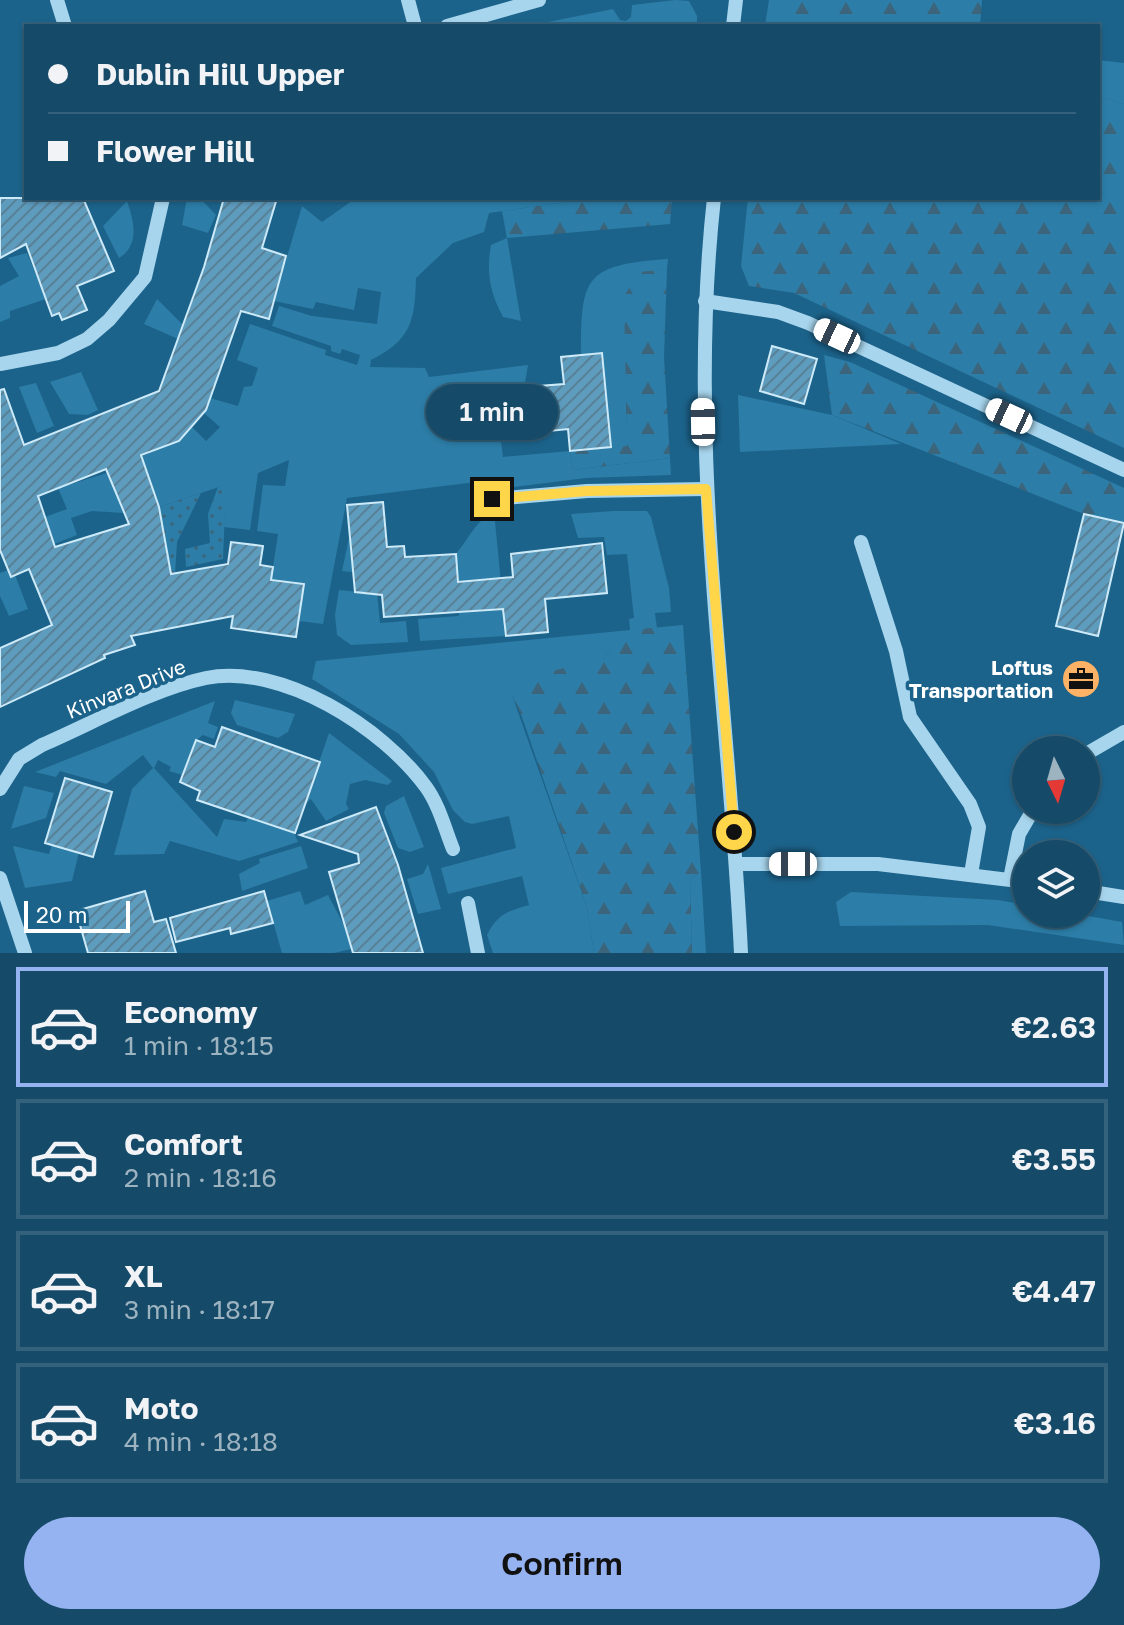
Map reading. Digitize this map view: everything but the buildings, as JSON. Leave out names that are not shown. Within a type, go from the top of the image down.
[{"type":"street","points":[[57,0],[64,24]]},
{"type":"street","points":[[408,0],[414,24]]},
{"type":"street","points":[[454,24],[539,0]]},
{"type":"street","points":[[733,24],[736,0]]},
{"type":"street","points":[[0,364],[58,353],[87,339],[109,320],[145,277],[163,200]]},
{"type":"street","points":[[714,200],[702,350],[706,489],[737,864],[741,953]]},
{"type":"street","points":[[705,301],[778,312],[808,323],[1124,470]]},
{"type":"street","points":[[492,499],[587,491],[706,489]]},
{"type":"street","points":[[861,542],[896,651],[910,717],[970,804],[979,827],[971,874]]},
{"type":"street","name":"Kinvara Drive","points":[[0,789],[19,759],[42,745],[206,678],[249,678],[303,693],[364,726],[398,754],[428,790],[453,849]]},
{"type":"street","points":[[1100,746],[1124,732]]},
{"type":"street","points":[[737,864],[878,864],[1010,879],[1019,834],[1025,824]]},
{"type":"street","points":[[0,878],[25,953]]},
{"type":"street","points":[[1100,893],[1124,897]]},
{"type":"street","points":[[468,903],[478,953]]},
{"type":"green space","points":[[769,0],[982,0],[980,24],[765,24]]},
{"type":"green space","points":[[689,1],[697,16],[697,24],[538,24],[613,9],[620,20],[626,21],[631,17],[632,5]]},
{"type":"green space","points":[[1100,60],[1124,63],[1124,104],[1100,97]]},
{"type":"green space","points":[[1100,97],[1124,104],[1124,448],[794,293],[749,286],[741,266],[748,200],[1100,200]]},
{"type":"green space","points":[[187,200],[202,200],[216,215],[208,233],[182,225]]},
{"type":"green space","points":[[353,200],[581,200],[489,213],[484,232],[453,243],[416,278],[414,306],[408,328],[395,345],[371,360],[370,367],[425,368],[429,377],[528,365],[525,383],[495,387],[497,407],[477,409],[479,421],[498,419],[503,457],[570,451],[573,470],[670,458],[671,475],[586,478],[489,490],[484,481],[347,498],[323,624],[299,621],[304,585],[271,580],[278,534],[257,531],[263,485],[285,486],[289,460],[258,473],[250,530],[224,527],[225,485],[159,507],[138,458],[171,444],[165,434],[191,426],[206,441],[220,427],[204,413],[210,398],[238,406],[244,387],[252,386],[258,368],[237,360],[250,324],[326,350],[325,355],[357,365],[360,355],[342,349],[340,354],[331,351],[331,346],[272,326],[279,306],[312,316],[377,324],[381,292],[358,288],[354,310],[316,302],[313,309],[274,301],[302,206],[322,222]]},
{"type":"green space","points":[[581,200],[672,200],[670,224],[507,238],[502,211]]},
{"type":"green space","points":[[127,201],[132,217],[133,240],[126,253],[119,258],[103,226]]},
{"type":"green space","points":[[507,238],[521,321],[503,317],[490,282],[491,245]]},
{"type":"green space","points":[[27,253],[46,299],[10,311],[10,318],[0,322],[0,286],[19,276],[8,258]]},
{"type":"green space","points":[[668,259],[667,269],[640,273],[626,405],[628,447],[611,447],[602,353],[581,355],[581,328],[587,291],[593,280],[604,271],[619,265]]},
{"type":"green space","points":[[667,269],[664,357],[670,458],[573,470],[570,451],[627,446],[624,296],[640,272]]},
{"type":"green space","points":[[157,299],[183,325],[178,339],[144,324]]},
{"type":"green space","points":[[824,355],[850,362],[1124,488],[1124,523],[1084,514],[832,415]]},
{"type":"green space","points":[[81,372],[98,410],[88,415],[69,414],[50,382]]},
{"type":"green space","points":[[36,383],[54,426],[37,433],[19,387]]},
{"type":"green space","points":[[738,395],[832,415],[901,444],[740,452]]},
{"type":"green space","points":[[107,473],[111,482],[125,475],[121,505],[124,513],[92,511],[71,518],[77,535],[54,544],[0,509],[31,522],[67,509],[58,488]]},
{"type":"green space","points":[[226,484],[223,559],[186,567],[185,549],[210,543],[208,514],[218,487]]},
{"type":"green space","points":[[201,493],[177,542],[175,574],[171,574],[156,508]]},
{"type":"green space","points":[[494,511],[506,636],[420,641],[418,619],[459,616],[456,554],[477,525]]},
{"type":"green space","points":[[647,511],[651,517],[669,588],[671,612],[655,613],[657,628],[630,631],[605,657],[512,695],[587,907],[594,953],[493,953],[487,935],[495,922],[509,912],[529,905],[522,876],[448,894],[441,868],[516,848],[509,816],[472,824],[465,822],[453,810],[434,772],[399,734],[312,679],[316,661],[630,630],[629,619],[634,618],[627,554],[607,555],[604,537],[578,538],[571,514]]},
{"type":"green space","points":[[371,531],[380,623],[406,621],[408,642],[351,645],[337,635],[335,615],[339,590],[360,592],[361,573],[342,571],[350,533]]},
{"type":"green space","points":[[8,570],[11,576],[15,575],[28,609],[9,616],[0,596],[0,573]]},
{"type":"green space","points":[[683,625],[701,872],[690,880],[692,953],[594,953],[587,907],[522,717],[512,695],[500,685],[605,657],[630,630]]},
{"type":"green space","points":[[235,700],[295,714],[288,732],[278,738],[237,725],[231,713]]},
{"type":"green space","points":[[215,701],[208,723],[218,727],[214,739],[203,735],[194,744],[199,780],[169,771],[171,767],[158,760],[154,768],[217,837],[224,819],[246,822],[258,798],[309,791],[329,733],[392,781],[388,785],[365,780],[350,784],[346,804],[349,809],[326,821],[311,799],[288,818],[298,842],[239,861],[170,841],[164,854],[114,855],[132,789],[153,768],[143,755],[106,784],[60,771],[56,777],[35,772]]},
{"type":"green space","points":[[24,786],[54,793],[46,818],[11,829]]},
{"type":"green space","points":[[404,796],[424,847],[410,852],[398,848],[384,813],[386,806]]},
{"type":"green space","points":[[52,845],[79,852],[72,881],[25,888],[13,846],[49,854]]},
{"type":"green space","points":[[301,846],[308,868],[242,891],[239,874],[260,863],[259,859]]},
{"type":"green space","points":[[428,864],[441,909],[418,914],[407,879],[423,874]]},
{"type":"green space","points":[[701,872],[706,953],[692,953],[690,880]]},
{"type":"green space","points":[[300,891],[305,905],[328,895],[344,925],[351,949],[334,953],[282,953],[267,901]]},
{"type":"green space","points":[[851,892],[998,900],[1012,902],[1012,928],[1100,928],[1100,918],[1122,922],[1124,945],[988,925],[840,926],[836,902]]},
{"type":"place","name":"Loftus Transportation","points":[[1081,679]]},
{"type":"route","points":[[492,499],[587,491],[706,489],[734,832]]}]
